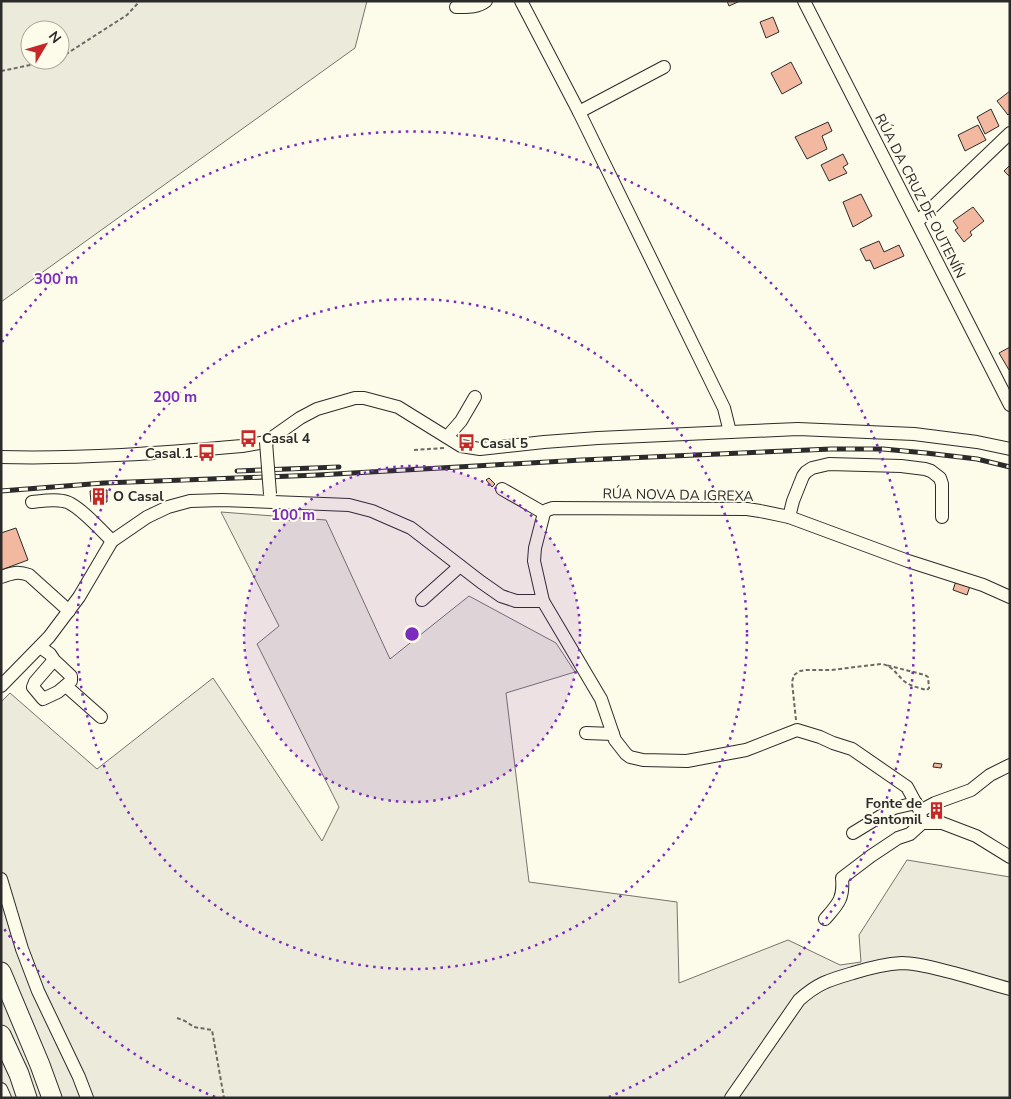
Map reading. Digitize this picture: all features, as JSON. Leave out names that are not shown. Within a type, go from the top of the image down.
[{"type":"highway","points":[[1,972],[52,1098]]},
{"type":"highway","points":[[1,1035],[19,1074],[27,1098]]},
{"type":"street","points":[[456,8],[475,7],[486,1]]},
{"type":"street","points":[[521,1],[580,112],[724,408],[730,432]]},
{"type":"street","name":"RÚA DA CRUZ DE OUTENÍN","points":[[804,1],[850,94],[1006,389],[1010,405]]},
{"type":"street","points":[[580,112],[664,67]]},
{"type":"street","points":[[917,222],[1010,133]]},
{"type":"street","points":[[447,437],[461,421],[475,397]]},
{"type":"street","points":[[1,457],[123,456],[242,446],[266,442],[300,418],[317,409],[355,398],[364,398],[398,407],[461,446],[480,449],[598,438],[798,429],[914,434],[977,442],[1010,449]]},
{"type":"street","points":[[266,442],[271,499]]},
{"type":"street","points":[[789,517],[793,501],[806,472],[812,468],[829,464],[901,466],[930,471],[940,478],[942,484],[942,517]]},
{"type":"street","points":[[502,489],[544,513],[534,548],[534,561],[543,601],[601,700],[613,734],[622,750],[630,757],[642,760],[687,761],[746,750],[797,730],[852,749],[906,787],[919,812]]},
{"type":"street","points":[[1,686],[49,638],[79,597],[112,541],[147,517],[168,507],[190,501],[271,499],[349,505],[372,511],[411,528],[501,596],[516,601],[543,601]]},
{"type":"street","points":[[32,502],[65,501],[78,510],[112,541]]},
{"type":"street","name":"RÚA NOVA DA IGREXA","points":[[544,513],[553,508],[760,511],[789,517],[908,561],[983,585],[1010,597]]},
{"type":"street","points":[[422,600],[460,566]]},
{"type":"street","points":[[1,577],[22,572],[29,575],[68,611]]},
{"type":"street","points":[[40,647],[50,654],[71,676],[71,681],[66,686],[42,699],[33,687],[54,660]]},
{"type":"street","points":[[66,686],[101,718]]},
{"type":"street","points":[[586,733],[613,734]]},
{"type":"street","points":[[825,919],[838,904],[843,890],[842,878],[898,838],[910,834],[919,812],[935,803],[971,790],[990,775],[1010,765]]},
{"type":"street","points":[[853,832],[894,808],[919,812],[976,836],[1010,857]]},
{"type":"street","points":[[1,879],[22,949],[38,991],[87,1098]]},
{"type":"street","points":[[731,1098],[799,1000],[828,980],[872,968],[902,963],[934,968],[1010,989]]},
{"type":"street","points":[[1,1089],[5,1098]]},
{"type":"path","points":[[70,52],[127,15],[140,1]]},
{"type":"path","points":[[1,71],[20,67]]},
{"type":"path","points":[[414,450],[461,446]]},
{"type":"path","points":[[797,730],[792,682],[794,675],[800,671],[831,670],[881,664],[886,665],[925,675],[928,678],[929,688],[927,690],[905,682],[892,668],[886,665]]},
{"type":"path","points":[[177,1018],[194,1027],[212,1030],[224,1098]]},
{"type":"shaded area","points":[[1,1],[367,1],[355,48],[1,302]]},
{"type":"shaded area","points":[[221,512],[326,520],[390,659],[469,596],[556,643],[575,672],[506,693],[529,882],[677,902],[679,983],[788,940],[840,965],[861,962],[859,935],[907,860],[1010,877],[1010,1098],[1,1098],[1,702],[10,693],[97,769],[213,678],[322,841],[339,807],[257,644],[279,626]]},
{"type":"building","points":[[727,1],[740,1],[729,6]]},
{"type":"building","points":[[773,17],[779,32],[766,38],[760,22]]},
{"type":"building","points":[[791,62],[802,83],[782,94],[771,73]]},
{"type":"building","points":[[1010,91],[1010,113],[1008,115],[997,101]]},
{"type":"building","points":[[991,109],[999,126],[985,134],[977,117]]},
{"type":"building","points":[[828,122],[832,131],[822,136],[827,149],[807,159],[795,137]]},
{"type":"building","points":[[978,125],[986,140],[965,151],[958,135]]},
{"type":"building","points":[[843,154],[848,164],[843,167],[847,173],[829,181],[821,165]]},
{"type":"building","points":[[1010,165],[1010,177],[1004,171]]},
{"type":"building","points":[[861,194],[872,216],[853,227],[843,202]]},
{"type":"building","points":[[973,207],[984,221],[970,232],[972,235],[964,242],[955,230],[958,228],[953,221]]},
{"type":"building","points":[[879,241],[884,252],[899,245],[904,256],[874,269],[870,260],[866,261],[860,249]]},
{"type":"building","points":[[1010,347],[1010,370],[1009,370],[999,353]]},
{"type":"building","points":[[489,478],[495,484],[492,487],[486,480]]},
{"type":"building","name":"O Casal","points":[[107,490],[107,502],[91,502],[90,491]]},
{"type":"building","points":[[16,528],[28,560],[1,570],[1,533]]},
{"type":"building","points":[[956,581],[970,586],[967,595],[953,590]]},
{"type":"building","points":[[934,763],[942,764],[941,768],[933,767]]},
{"type":"building","name":"Fonte de Santomil","points":[[938,806],[941,813],[933,816],[930,809]]},
{"type":"railway","points":[[1,491],[104,483],[318,475],[582,460],[831,449],[883,449],[926,453],[977,459],[1010,467]]},
{"type":"railway","points":[[237,471],[339,467]]},
{"type":"place","name":"Casal 4","points":[[248,438]]},
{"type":"place","name":"Casal 5","points":[[466,443]]},
{"type":"place","name":"Casal 1","points":[[207,453]]},
{"type":"place","name":"O Casal","points":[[99,496]]},
{"type":"place","name":"Fonte de Santomil","points":[[936,811]]}]
